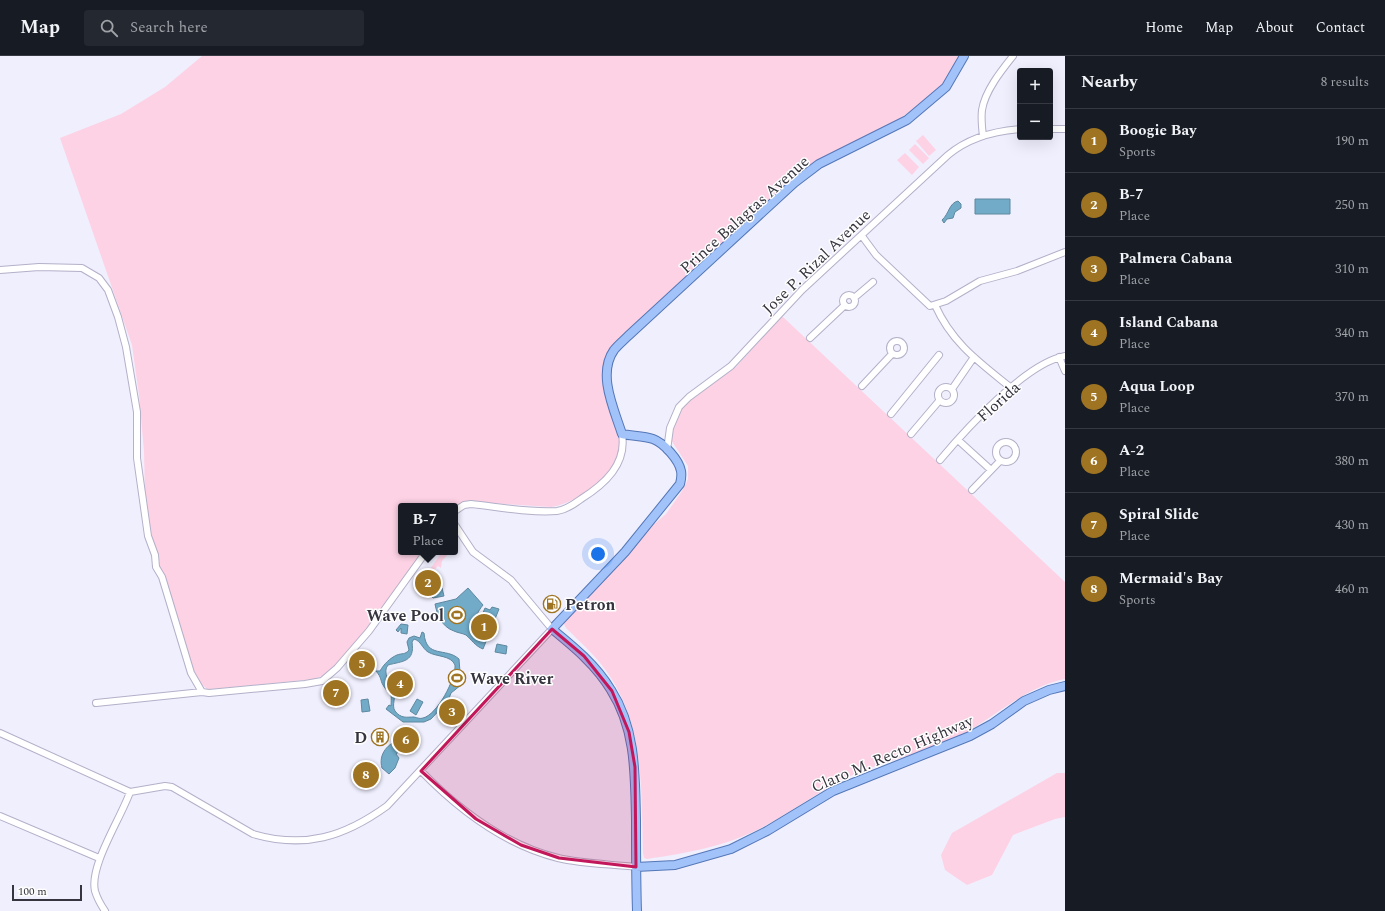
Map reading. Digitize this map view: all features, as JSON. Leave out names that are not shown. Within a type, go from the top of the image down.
[{"type":"main road","name":"Prince Balagtas Avenue","points":[[622,434],[608,383],[607,367],[614,349],[753,220],[806,174],[826,161],[907,120],[946,87],[964,56]]},
{"type":"main road","points":[[622,434],[654,440],[667,450],[675,459],[681,471],[680,484],[625,552],[552,629],[584,656],[600,674],[612,691],[629,732],[635,767],[637,911]]},
{"type":"main road","name":"Claro M. Recto Highway","points":[[636,867],[675,865],[731,849],[767,831],[833,791],[970,736],[986,728],[1024,701],[1049,690],[1065,686]]},
{"type":"street","points":[[983,136],[982,112],[984,102],[988,93],[1013,56]]},
{"type":"street","name":"Jose P. Rizal Avenue","points":[[667,450],[670,428],[679,407],[689,397],[731,366],[802,290],[952,152],[994,132],[1017,129]]},
{"type":"street","points":[[1053,129],[1065,129]]},
{"type":"street","points":[[862,236],[876,256],[928,306],[936,305],[980,281],[1017,271],[1065,252]]},
{"type":"street","points":[[0,270],[39,267],[82,268],[99,278],[108,290],[118,317],[126,347],[137,412],[137,458],[148,536],[155,555],[156,566],[172,610],[191,673],[202,692]]},
{"type":"street","points":[[810,338],[845,305],[852,305],[854,298],[873,282]]},
{"type":"street","points":[[936,305],[947,329],[974,357],[1010,387]]},
{"type":"street","points":[[862,386],[892,354]]},
{"type":"street","points":[[891,414],[939,355]]},
{"type":"street","points":[[1062,356],[1065,371]]},
{"type":"street","name":"Florida","points":[[940,460],[1010,387],[1037,369],[1062,356]]},
{"type":"street","points":[[952,389],[974,357]]},
{"type":"street","points":[[939,401],[937,395],[940,389],[946,387],[952,389]]},
{"type":"street","points":[[939,401],[945,403],[951,401],[954,395],[952,389]]},
{"type":"street","points":[[911,434],[939,401]]},
{"type":"street","points":[[458,509],[464,505],[472,504],[558,511],[568,508],[599,488],[613,473],[623,447],[622,434]]},
{"type":"street","points":[[958,440],[991,470]]},
{"type":"street","points":[[972,490],[1000,461]]},
{"type":"street","points":[[0,733],[130,792],[165,786],[172,787],[253,834],[286,840],[302,841],[319,839],[338,834],[370,818],[387,806],[552,629],[511,580],[473,552],[458,530]]},
{"type":"street","points":[[96,703],[202,692],[209,693],[311,684],[327,678],[370,631],[424,555]]},
{"type":"street","points":[[421,770],[440,791],[476,818],[521,845],[559,858],[636,867]]},
{"type":"street","points":[[105,911],[95,891],[95,876],[99,858],[126,804],[130,792]]},
{"type":"street","points":[[0,816],[99,858]]},
{"type":"highlighted area","points":[[552,629],[584,656],[612,691],[629,732],[635,767],[636,867],[559,858],[521,845],[476,819],[421,771]]},
{"type":"shaded area","points":[[202,56],[960,56],[943,86],[897,121],[817,161],[796,176],[617,343],[607,360],[620,443],[618,457],[606,478],[573,500],[551,507],[474,502],[458,509],[458,503],[398,503],[398,555],[421,555],[364,632],[331,670],[325,675],[314,679],[212,689],[207,689],[198,681],[162,582],[151,534],[145,495],[144,451],[139,395],[132,345],[60,138],[121,114],[165,87]]},
{"type":"shaded area","points":[[923,135],[936,150],[929,156],[916,141]]},
{"type":"shaded area","points":[[915,144],[929,158],[923,164],[909,150]]},
{"type":"shaded area","points":[[905,153],[919,167],[912,175],[897,160]]},
{"type":"shaded area","points":[[783,317],[1065,582],[1065,679],[1038,688],[1025,695],[977,726],[952,740],[857,773],[749,834],[706,848],[647,859],[644,858],[643,853],[641,781],[638,757],[634,733],[627,711],[617,689],[604,668],[591,652],[566,628],[563,622],[640,536],[666,514],[682,491],[688,479],[688,466],[671,440],[672,429],[681,407],[737,366],[780,318]]},
{"type":"shaded area","points":[[440,555],[447,555],[442,561],[441,568],[438,566],[418,586]]},
{"type":"shaded area","points":[[1057,773],[1065,773],[1065,817],[1055,819],[1013,835],[992,875],[967,885],[945,870],[941,855],[952,833]]},
{"type":"water","points":[[975,199],[1010,199],[1010,214],[975,214]]},
{"type":"water","points":[[958,201],[961,204],[961,208],[955,212],[953,218],[947,219],[944,223],[942,220],[951,206]]},
{"type":"water","points":[[434,581],[442,588],[444,596],[433,598],[425,590]]},
{"type":"water","name":"Wave Pool","points":[[468,588],[483,605],[476,616],[474,628],[477,627],[485,608],[490,610],[492,607],[499,609],[483,649],[476,645],[466,635],[446,627],[439,616],[435,604],[456,599]]},
{"type":"water","points":[[401,624],[408,625],[407,634],[401,633],[401,628],[398,632],[396,630]]},
{"type":"water","name":"Wave River","points":[[422,632],[424,633],[428,646],[459,659],[461,685],[451,693],[448,701],[431,719],[424,722],[403,722],[386,709],[389,705],[391,706],[391,695],[385,689],[376,671],[380,671],[385,664],[397,655],[408,652],[407,642],[409,638],[414,636],[420,638]],"holes":[[[414,639],[431,654],[450,659],[455,665],[452,679],[445,696],[440,704],[423,718],[406,717],[397,714],[394,709],[394,693],[386,674],[386,668],[388,665],[407,660],[410,657],[412,653],[412,642]]]},
{"type":"water","points":[[497,644],[507,646],[506,654],[495,652]]},
{"type":"water","points":[[368,699],[370,711],[362,712],[361,700]]},
{"type":"water","points":[[417,699],[423,702],[416,715],[410,711]]},
{"type":"water","points":[[401,739],[401,750],[396,754],[399,758],[395,768],[389,774],[382,768],[381,758],[388,746]]},
{"type":"water","points":[[358,769],[369,771],[375,776],[375,779],[371,782],[359,778]]},
{"type":"place","name":"B-7","points":[[428,583]]},
{"type":"place","name":"Petron","points":[[552,604]]},
{"type":"place","name":"Wave Pool","points":[[457,615]]},
{"type":"place","name":"Boogie Bay","points":[[484,627]]},
{"type":"place","name":"Aqua Loop","points":[[362,664]]},
{"type":"place","name":"Wave River","points":[[457,678]]},
{"type":"place","name":"Island Cabana","points":[[400,684]]},
{"type":"place","name":"Spiral Slide","points":[[336,693]]},
{"type":"place","name":"Palmera Cabana","points":[[452,712]]},
{"type":"place","name":"D","points":[[380,737]]},
{"type":"place","name":"A-2","points":[[406,740]]},
{"type":"place","name":"Mermaid's Bay","points":[[366,775]]}]
